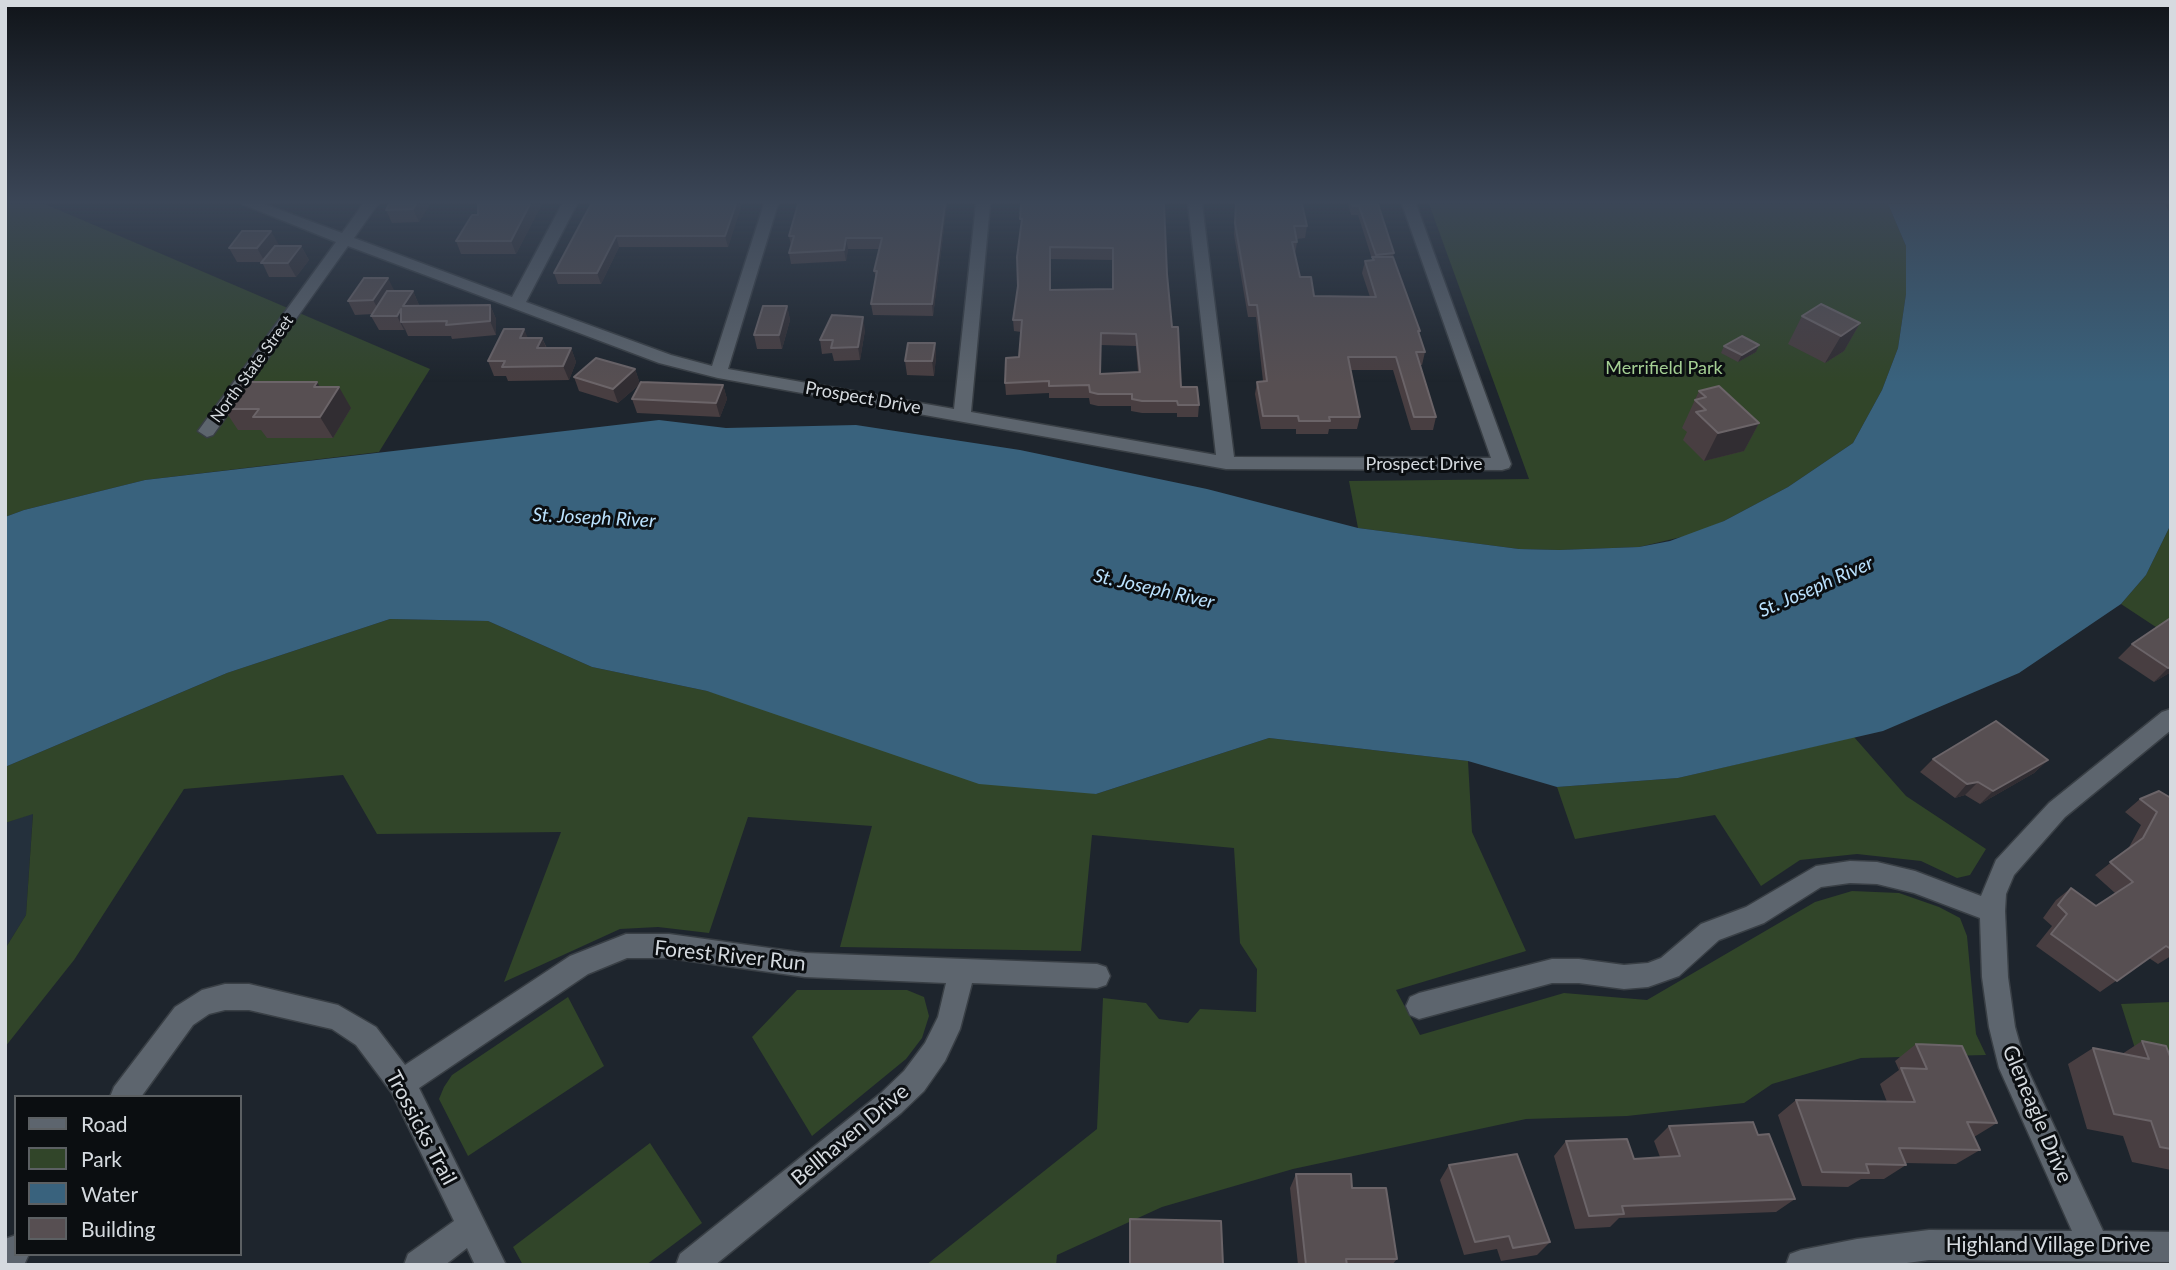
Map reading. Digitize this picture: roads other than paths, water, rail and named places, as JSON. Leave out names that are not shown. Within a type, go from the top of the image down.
[{"type":"street","name":"North State Street","points":[[207,431],[329,263]]},
{"type":"street","name":"Prospect Drive","points":[[405,263],[665,359],[718,373],[1226,463],[1502,464],[1430,263]]},
{"type":"street","points":[[517,303],[538,263]]},
{"type":"street","points":[[718,373],[752,263]]},
{"type":"street","points":[[962,415],[977,263]]},
{"type":"street","points":[[1202,263],[1226,463]]},
{"type":"street","name":"Gleneagle Drive","points":[[2094,1245],[2013,1068],[2001,1027],[1996,990],[1992,911],[1994,894],[2004,868],[2057,810],[2170,718]]},
{"type":"street","points":[[1419,1006],[1552,971],[1579,971],[1624,977],[1648,975],[1670,967],[1710,932],[1755,915],[1816,877],[1850,872],[1877,873],[1915,881],[1992,911]]},
{"type":"street","name":"Forest River Run","points":[[401,1083],[579,965],[626,946],[669,946],[805,965],[1097,976]]},
{"type":"street","name":"Bellhaven Drive","points":[[691,1265],[891,1103],[914,1081],[935,1052],[951,1020],[962,971]]},
{"type":"street","name":"Trossicks Trail","points":[[125,1095],[184,1016],[202,1003],[225,997],[249,997],[338,1018],[366,1036],[401,1083],[491,1265]]},
{"type":"street","points":[[419,1265],[472,1226]]},
{"type":"street","name":"Highland Village Drive","points":[[1801,1265],[1857,1254],[1929,1245],[2171,1247]]},
{"type":"water","name":"St. Joseph River","points":[[1906,263],[2171,263],[2171,524],[2146,575],[2121,604],[2019,673],[1883,731],[1678,778],[1557,787],[1468,761],[1269,738],[1096,794],[979,784],[707,691],[592,667],[488,621],[390,619],[227,673],[5,767],[5,517],[24,510],[145,480],[659,420],[726,428],[856,425],[1020,450],[1207,489],[1358,528],[1519,549],[1639,547],[1670,541],[1724,521],[1788,487],[1853,443],[1882,390],[1898,348],[1906,294]]},
{"type":"park label","name":"Merrifield Park","points":[[1664,368]]}]
